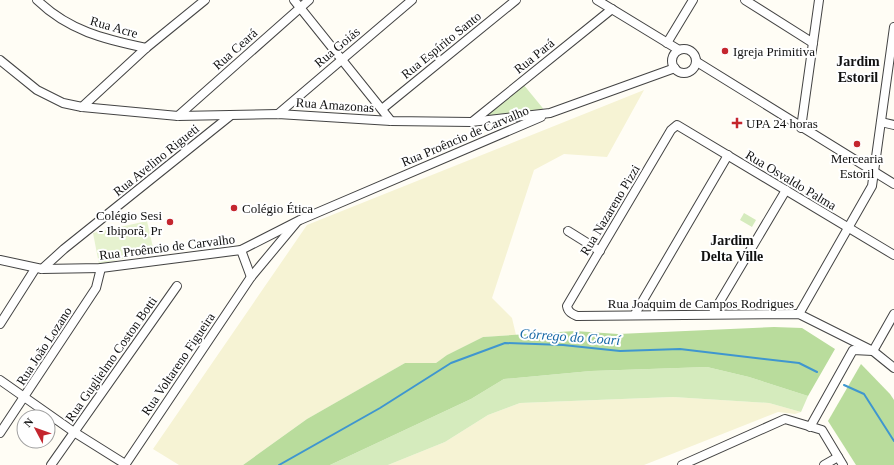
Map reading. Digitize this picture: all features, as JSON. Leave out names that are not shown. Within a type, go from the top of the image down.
[{"type":"street","name":"Rua Acre","points":[[37,0],[64,20],[88,34],[146,48]]},
{"type":"street","points":[[82,107],[146,48],[205,0]]},
{"type":"street","name":"Rua Ceará","points":[[178,116],[297,3],[309,0]]},
{"type":"street","name":"Rua Goiás","points":[[278,114],[412,0]]},
{"type":"street","name":"Rua Espírito Santo","points":[[382,109],[516,0]]},
{"type":"street","points":[[597,0],[679,50],[688,49],[693,52],[697,62],[801,128],[894,184]]},
{"type":"street","points":[[668,43],[693,0]]},
{"type":"street","points":[[745,0],[813,43]]},
{"type":"street","points":[[801,128],[819,0]]},
{"type":"street","points":[[297,3],[391,121]]},
{"type":"street","name":"Rua Pará","points":[[471,122],[612,9]]},
{"type":"street","points":[[799,314],[872,186],[892,58],[894,27]]},
{"type":"street","points":[[679,50],[672,58],[675,68],[686,73],[693,69],[697,62]]},
{"type":"street","name":"Rua Amazonas","points":[[0,60],[37,90],[63,102],[82,107],[178,116],[278,114],[391,121],[471,122],[550,113],[675,68]]},
{"type":"street","name":"Rua Proêncio de Carvalho","points":[[0,260],[38,269],[101,268],[241,250],[300,220],[550,113]]},
{"type":"street","name":"Rua Avelino Rigueti","points":[[0,324],[38,269],[230,116]]},
{"type":"street","points":[[881,122],[894,125]]},
{"type":"street","name":"Rua Osvaldo Palma","points":[[677,126],[894,255]]},
{"type":"street","name":"Rua Nazareno Pizzi","points":[[568,310],[567,306],[570,300],[671,130],[677,126]]},
{"type":"street","points":[[635,314],[728,155]]},
{"type":"street","points":[[713,313],[786,190]]},
{"type":"street","name":"Rua Voltareno Figueira","points":[[125,464],[251,277],[300,220]]},
{"type":"street","points":[[568,231],[600,251]]},
{"type":"street","points":[[241,250],[251,277]]},
{"type":"street","name":"Rua João Lozano","points":[[0,433],[96,288],[101,268]]},
{"type":"street","name":"Rua Guglielmo Coston Botti","points":[[51,465],[177,286]]},
{"type":"street","name":"Rua Joaquim de Campos Rodrigues","points":[[568,310],[577,316],[713,313],[799,314],[872,351],[894,368]]},
{"type":"street","points":[[810,427],[853,350],[872,351],[894,314]]},
{"type":"street","points":[[0,380],[74,432],[125,464]]},
{"type":"street","points":[[685,464],[785,419],[822,430],[843,465]]},
{"type":"street","points":[[824,465],[838,457]]},
{"type":"shaded area","points":[[644,90],[607,157],[564,154],[534,170],[492,298],[512,318],[516,335],[483,337],[447,355],[436,363],[405,363],[307,419],[243,465],[179,465],[153,449],[307,225]]},
{"type":"shaded area","points":[[673,397],[769,403],[801,412],[795,414],[778,412],[644,465],[388,465],[445,442],[488,415],[520,403]]},
{"type":"green space","points":[[523,84],[546,112],[482,117]]},
{"type":"green space","points":[[744,213],[756,220],[752,227],[740,220]]},
{"type":"green space","points":[[147,221],[154,252],[99,264],[93,233]]},
{"type":"green space","points":[[774,327],[802,328],[835,349],[808,396],[749,377],[707,367],[591,371],[504,379],[471,399],[330,465],[243,465],[307,419],[405,363],[436,363],[447,355],[483,337],[575,331],[618,334]]},
{"type":"green space","points":[[861,364],[894,400],[894,465],[856,465],[828,421]]},
{"type":"green space","points":[[707,367],[749,377],[808,396],[801,412],[769,403],[673,397],[520,403],[488,415],[445,442],[388,465],[330,465],[471,399],[504,379],[591,371]]},
{"type":"waterway","name":"Córrego do Coarí","points":[[279,465],[380,408],[451,363],[505,343],[563,345],[620,351],[680,349],[799,363],[817,372]]},
{"type":"waterway","name":"Córrego do Coarí","points":[[844,385],[864,394],[894,441]]},
{"type":"place","name":"Igreja Primitiva","points":[[725,51]]},
{"type":"place","name":"UPA 24 horas","points":[[737,123]]},
{"type":"place","name":"Mercearia Estoril","points":[[857,144]]},
{"type":"place","name":"Colégio Ética","points":[[234,208]]},
{"type":"place","name":"Colégio Sesi - Ibiporã, Pr","points":[[170,222]]},
{"type":"district","name":"Jardim Estoril","points":[[858,70]]},
{"type":"district","name":"Jardim Delta Ville","points":[[732,248]]}]
